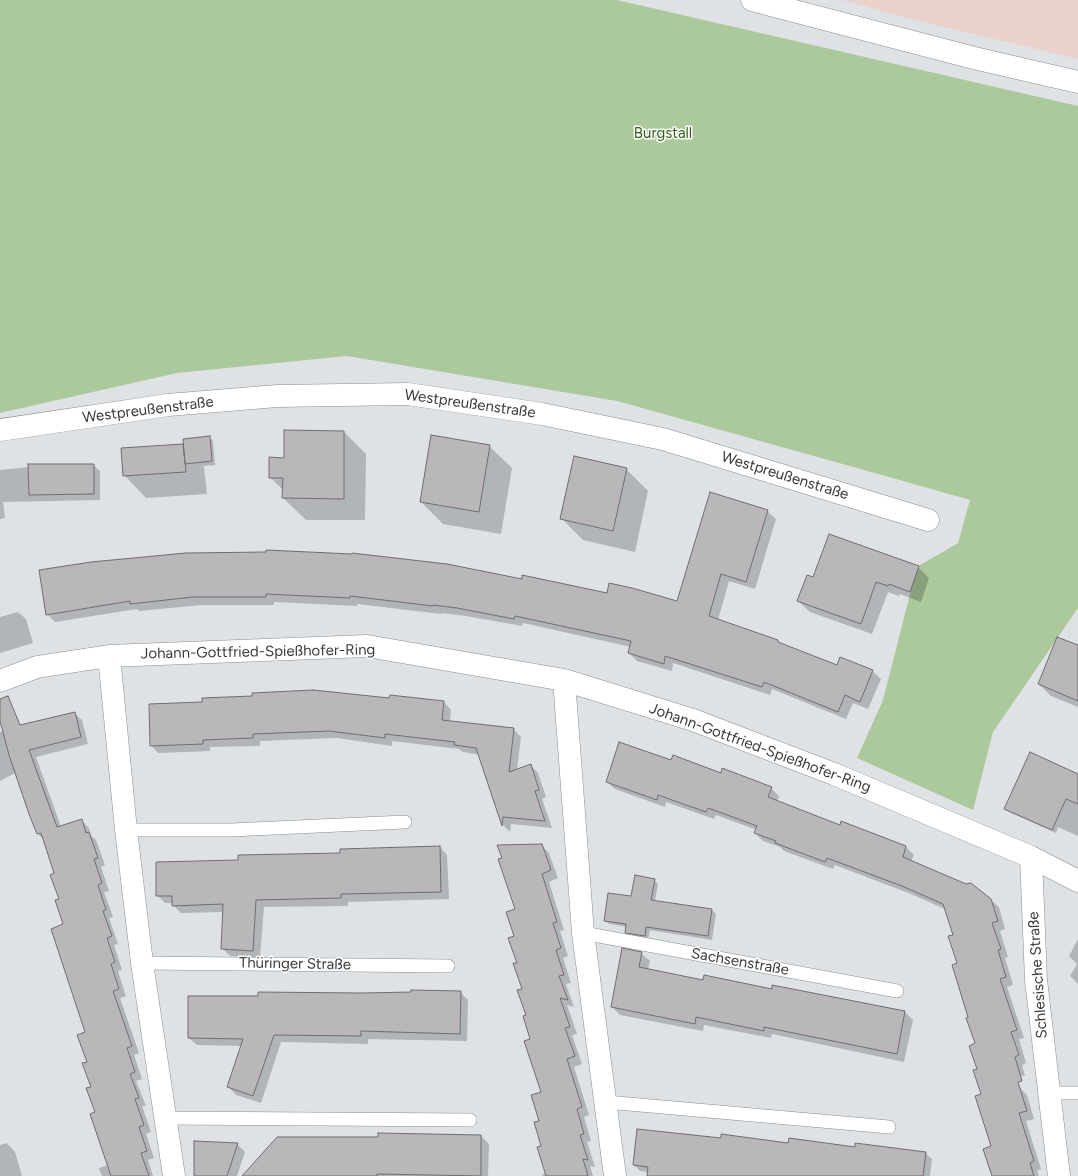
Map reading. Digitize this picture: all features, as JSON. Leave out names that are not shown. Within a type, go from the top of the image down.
[{"type":"main road","points":[[752,0],[974,58],[1078,82]]},
{"type":"main road","name":"Westpreußenstraße","points":[[0,430],[168,405],[277,396],[408,394],[542,414],[663,439],[928,520]]},
{"type":"main road","name":"Johann-Gottfried-Spießhofer-Ring","points":[[0,681],[37,667],[110,656],[367,646],[564,680],[693,720],[834,774],[1031,857],[1078,881]]},
{"type":"main road","points":[[110,656],[126,830],[142,963],[164,1118],[174,1176]]},
{"type":"main road","points":[[564,680],[583,933],[615,1176]]},
{"type":"main road","name":"Schlesische Straße","points":[[1031,857],[1036,980],[1059,1176]]},
{"type":"lane","points":[[126,830],[231,830],[405,822]]},
{"type":"lane","name":"Sachsenstraße","points":[[583,933],[897,991]]},
{"type":"lane","name":"Thüringer Straße","points":[[142,963],[448,966]]},
{"type":"lane","points":[[1049,1093],[1078,1093]]},
{"type":"lane","points":[[606,1102],[889,1127]]},
{"type":"lane","points":[[164,1118],[470,1120]]},
{"type":"shaded area","points":[[842,0],[1078,0],[1078,59],[911,19]]},
{"type":"green space","name":"Burgstall","points":[[0,0],[617,0],[1078,106],[1078,608],[993,732],[973,810],[857,758],[883,700],[917,567],[958,543],[970,500],[617,401],[347,356],[177,373],[0,413]]},
{"type":"building","points":[[284,430],[344,431],[344,499],[282,498],[283,478],[269,478],[269,457],[284,458]]},
{"type":"building","points":[[431,435],[490,445],[479,512],[420,502]]},
{"type":"building","points":[[210,436],[212,461],[185,464],[183,439]]},
{"type":"building","points":[[183,444],[186,472],[123,476],[121,448]]},
{"type":"building","points":[[574,456],[627,468],[613,531],[560,519]]},
{"type":"building","points":[[28,464],[94,464],[94,494],[29,495]]},
{"type":"building","points":[[710,492],[768,510],[746,582],[721,574],[709,616],[778,640],[778,642],[837,665],[840,657],[873,670],[860,702],[845,695],[838,712],[764,682],[762,687],[665,656],[664,664],[628,653],[631,641],[515,616],[514,619],[457,608],[350,596],[350,598],[266,594],[266,597],[193,597],[130,604],[130,601],[46,615],[39,570],[91,562],[186,553],[266,552],[266,550],[352,553],[447,564],[522,579],[522,575],[607,593],[609,583],[677,601]]},
{"type":"building","points":[[829,534],[919,566],[910,592],[889,584],[888,586],[876,582],[861,624],[797,601],[807,575],[813,577]]},
{"type":"building","points":[[1057,637],[1078,645],[1078,701],[1038,684]]},
{"type":"building","points":[[313,690],[389,698],[390,695],[444,701],[442,720],[514,728],[509,772],[531,764],[539,790],[535,791],[545,821],[503,817],[502,826],[476,748],[454,745],[455,742],[385,734],[385,738],[329,731],[253,734],[253,738],[203,740],[203,744],[150,746],[149,704],[202,702],[202,698],[252,696],[252,693]]},
{"type":"building","points":[[8,696],[20,725],[75,712],[81,737],[29,750],[57,827],[82,819],[86,833],[89,832],[98,858],[94,859],[102,883],[98,885],[106,910],[103,911],[112,936],[107,938],[115,962],[111,964],[119,989],[113,991],[132,1046],[127,1048],[135,1072],[130,1074],[139,1098],[135,1099],[144,1125],[139,1127],[147,1151],[141,1153],[149,1176],[111,1176],[90,1114],[95,1112],[86,1088],[91,1087],[82,1063],[87,1062],[77,1035],[85,1032],[51,929],[63,924],[55,900],[59,899],[50,875],[54,873],[41,833],[37,834],[29,814],[9,755],[0,721],[0,699]]},
{"type":"building","points":[[619,742],[671,760],[673,755],[721,773],[722,768],[772,787],[768,797],[840,825],[841,821],[906,846],[903,857],[966,884],[971,883],[991,899],[998,921],[992,923],[1001,949],[998,950],[1006,977],[1000,979],[1017,1030],[1011,1032],[1019,1055],[1015,1057],[1022,1081],[1018,1082],[1027,1111],[1019,1113],[1034,1161],[1030,1163],[1034,1176],[992,1176],[983,1149],[991,1146],[975,1096],[981,1094],[973,1070],[977,1069],[969,1046],[975,1043],[966,1018],[968,1017],[952,965],[957,963],[948,936],[953,935],[943,904],[902,886],[827,858],[825,862],[775,843],[776,841],[754,833],[757,826],[708,808],[706,812],[658,795],[657,800],[606,782]]},
{"type":"building","points":[[1030,752],[1078,774],[1078,804],[1066,799],[1052,830],[1004,809]]},
{"type":"building","points":[[542,844],[551,870],[542,874],[557,922],[553,923],[561,948],[556,950],[564,975],[559,976],[568,1000],[560,998],[570,1027],[565,1028],[575,1056],[567,1059],[582,1107],[577,1109],[584,1134],[580,1135],[588,1160],[583,1159],[588,1176],[546,1176],[537,1147],[541,1146],[534,1122],[539,1121],[531,1095],[541,1092],[524,1041],[530,1039],[523,1016],[526,1015],[517,990],[522,989],[513,963],[517,963],[508,938],[514,936],[506,912],[515,909],[498,859],[502,858],[497,845]]},
{"type":"building","points":[[440,846],[441,892],[341,894],[341,898],[256,900],[253,951],[221,949],[223,904],[172,906],[172,896],[156,896],[156,862],[238,860],[238,855],[340,853],[340,849]]},
{"type":"building","points":[[635,875],[655,879],[651,900],[712,909],[708,936],[646,927],[645,936],[625,933],[626,924],[604,921],[608,893],[631,896]]},
{"type":"building","points":[[622,948],[642,952],[639,967],[703,980],[704,975],[772,989],[772,985],[905,1011],[897,1054],[764,1027],[764,1031],[696,1017],[695,1024],[611,1007]]},
{"type":"building","points":[[411,990],[461,991],[460,1034],[361,1031],[361,1036],[274,1035],[253,1096],[227,1087],[243,1039],[188,1038],[188,996],[258,996],[258,992],[361,993],[411,992]]},
{"type":"building","points":[[637,1129],[721,1138],[721,1134],[788,1143],[789,1138],[855,1147],[855,1143],[926,1152],[923,1176],[647,1176],[648,1167],[633,1165]]},
{"type":"building","points":[[378,1133],[481,1135],[481,1176],[377,1174],[377,1176],[242,1176],[277,1137],[378,1137]]},
{"type":"building","points":[[194,1141],[238,1143],[227,1176],[194,1176]]}]
